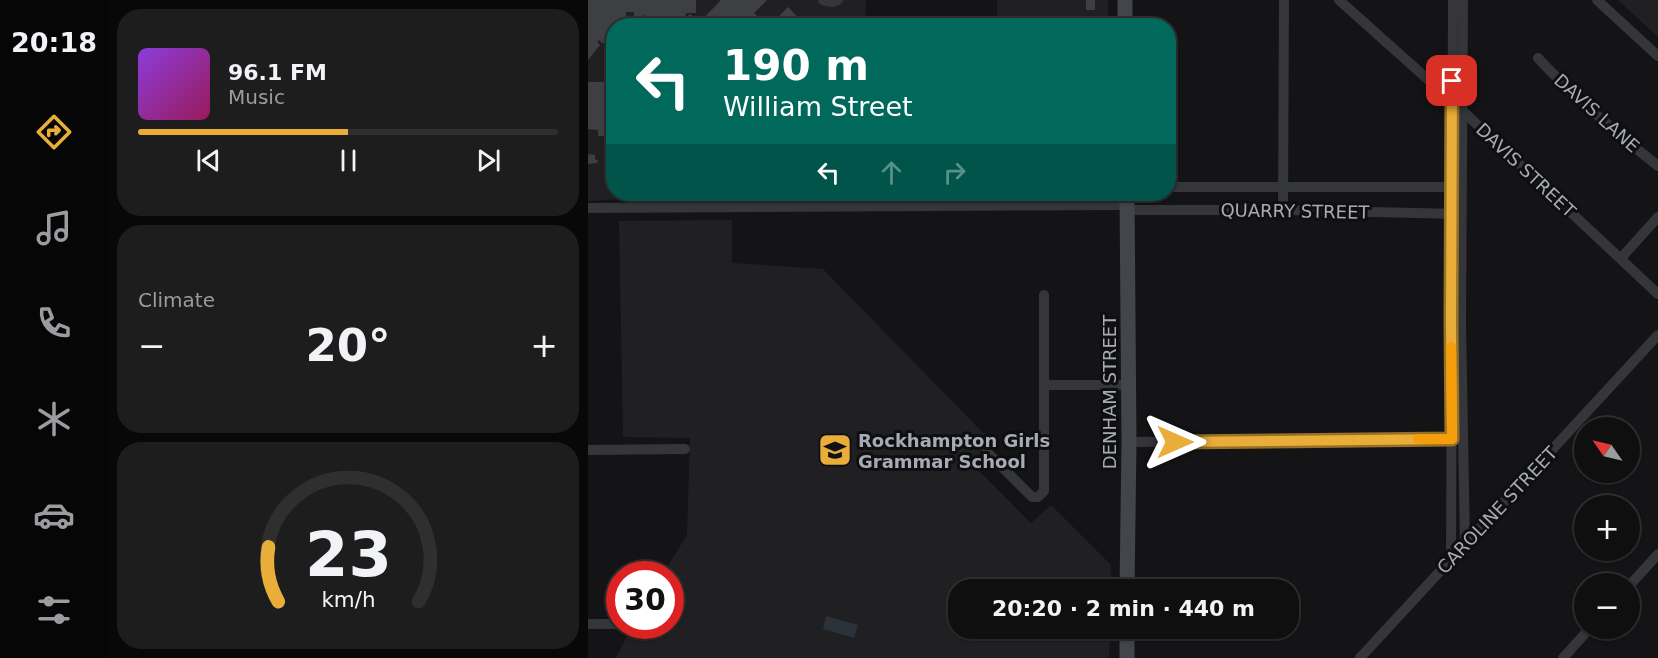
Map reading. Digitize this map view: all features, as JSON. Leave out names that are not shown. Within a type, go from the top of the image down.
[{"type":"street","points":[[823,0],[832,2],[837,0]]},
{"type":"street","points":[[1125,0],[1125,18]]},
{"type":"street","points":[[1283,210],[1284,0]]},
{"type":"street","name":"DAVIS STREET","points":[[1339,0],[1452,101],[1658,294]]},
{"type":"street","points":[[1453,0],[1452,101],[1458,187]]},
{"type":"street","points":[[1463,0],[1463,112],[1458,214],[1465,545]]},
{"type":"street","points":[[1597,0],[1658,56]]},
{"type":"street","name":"DAVIS LANE","points":[[1538,58],[1569,91],[1610,128],[1658,166]]},
{"type":"street","name":"QUARRY STREET","points":[[1176,188],[1458,187]]},
{"type":"street","name":"QUARRY STREET","points":[[588,208],[1127,203],[1283,210],[1458,214]]},
{"type":"street","name":"DENHAM STREET","points":[[1127,203],[1129,442],[1127,579]]},
{"type":"street","points":[[1451,561],[1451,323],[1458,214]]},
{"type":"street","points":[[1621,258],[1658,216]]},
{"type":"street","points":[[987,452],[1032,497],[1038,497],[1044,491],[1044,295]]},
{"type":"street","name":"CAROLINE STREET","points":[[1360,658],[1658,335]]},
{"type":"street","points":[[1044,386],[1128,385]]},
{"type":"street","points":[[1129,442],[1464,438]]},
{"type":"street","points":[[588,450],[685,449]]},
{"type":"street","points":[[1640,574],[1658,554]]},
{"type":"street","points":[[588,624],[606,624]]},
{"type":"street","points":[[1127,639],[1127,658]]},
{"type":"street","points":[[1563,658],[1580,639]]},
{"type":"shaded area","points":[[588,0],[866,0],[865,18],[606,18],[606,200],[588,201]]},
{"type":"shaded area","points":[[997,0],[1108,0],[1108,18],[997,18]]},
{"type":"shaded area","points":[[1618,0],[1658,0],[1658,37]]},
{"type":"shaded area","name":"Rockhampton Girls Grammar School","points":[[732,220],[732,263],[823,269],[988,438],[973,465],[1031,523],[1051,505],[1111,565],[1110,579],[948,579],[948,639],[1110,639],[1109,658],[616,658],[626,639],[684,639],[684,561],[671,561],[687,535],[690,438],[623,437],[619,221]]},
{"type":"shaded area","points":[[826,616],[858,625],[854,638],[823,629]]},
{"type":"building","points":[[588,0],[696,0],[696,13],[686,13],[685,18],[645,18],[643,15],[644,18],[635,18],[634,12],[626,12],[626,18],[606,18],[606,43],[599,40],[597,42],[600,45],[588,60]]},
{"type":"building","points":[[721,0],[767,0],[754,13],[759,18],[704,18]]},
{"type":"building","points":[[1086,0],[1095,0],[1095,10],[1086,10]]},
{"type":"building","points":[[788,7],[798,18],[777,18]]},
{"type":"building","points":[[588,82],[606,82],[606,136],[598,136],[598,130],[588,129]]},
{"type":"building","points":[[588,154],[595,155],[597,163],[588,164]]},
{"type":"slow traffic","points":[[1418,439],[1452,439],[1451,347]]},
{"type":"place","name":"Rockhampton Girls Grammar School","points":[[835,450]]},
{"type":"route","points":[[1175,442],[1452,439],[1452,81]]}]
